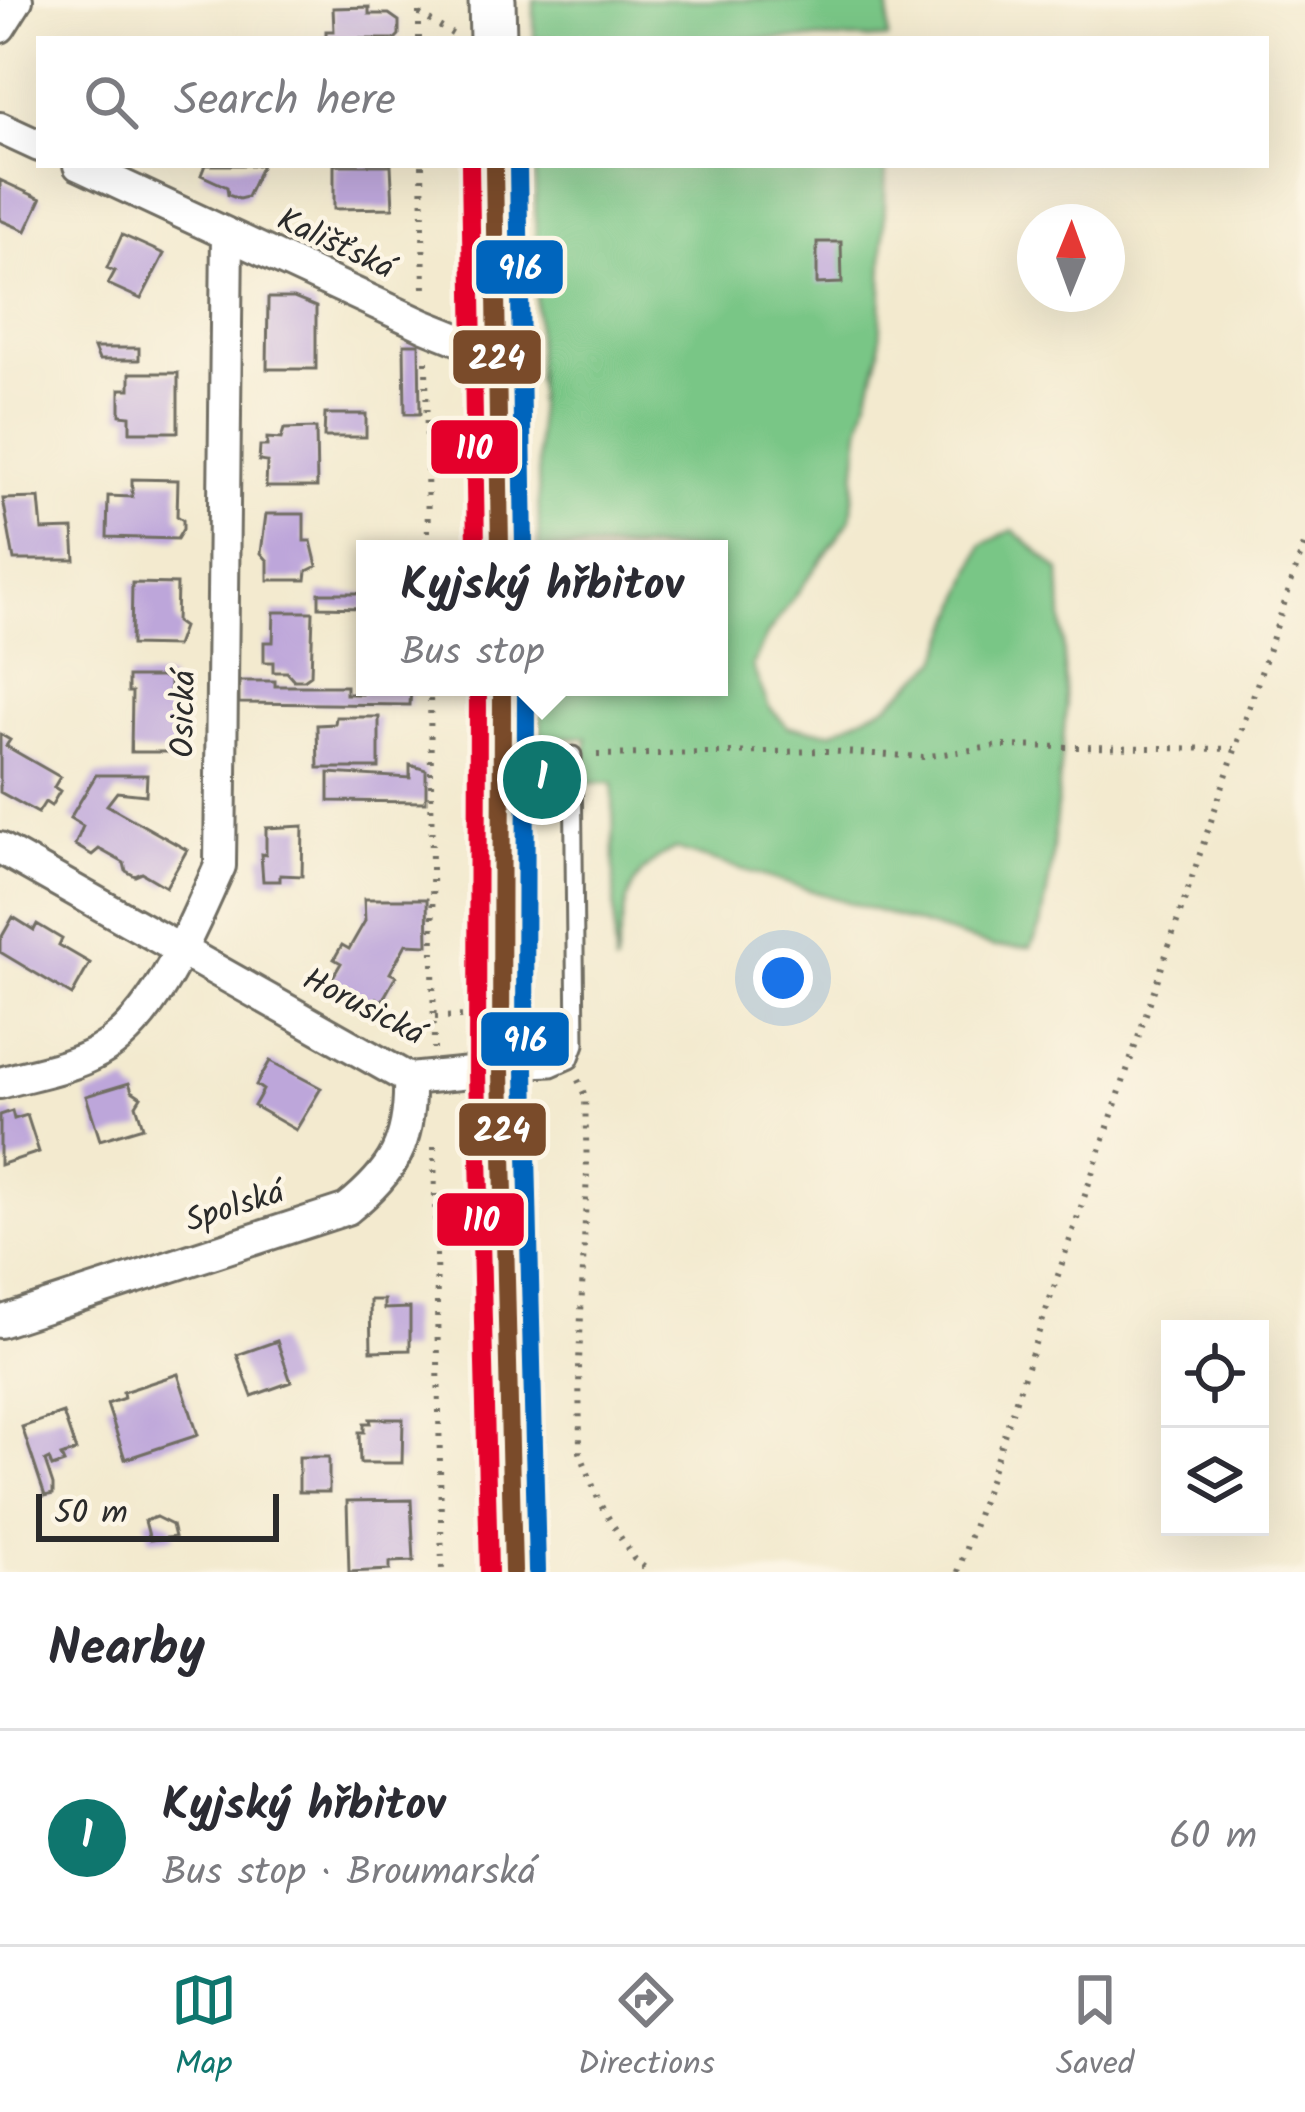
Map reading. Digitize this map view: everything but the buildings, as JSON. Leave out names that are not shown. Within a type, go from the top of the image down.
[{"type":"street","points":[[0,27],[17,0]]},
{"type":"street","points":[[473,36],[492,0]]},
{"type":"street","points":[[0,128],[36,145]]},
{"type":"street","name":"Kališťská","points":[[85,168],[497,355]]},
{"type":"street","points":[[494,168],[500,540]]},
{"type":"street","name":"Osická","points":[[0,1083],[97,1053],[125,1032],[181,951],[220,866],[226,234]]},
{"type":"street","points":[[502,696],[504,1014],[500,1070],[513,1572]]},
{"type":"street","name":"Horusická","points":[[0,848],[409,1079],[500,1070]]},
{"type":"street","name":"Spolská","points":[[0,1322],[347,1209],[384,1179],[410,1108],[409,1079]]},
{"type":"lane","points":[[570,1060],[577,1044],[573,755]]},
{"type":"lane","name":"Horusická","points":[[500,1070],[553,1069],[570,1060]]},
{"type":"path","points":[[418,0],[419,36]]},
{"type":"path","points":[[419,14],[473,36]]},
{"type":"path","points":[[958,1572],[1305,542]]},
{"type":"path","points":[[573,755],[826,751],[923,757],[998,746],[1234,749]]},
{"type":"path","points":[[570,1060],[585,1096],[587,1172],[578,1362],[580,1452],[600,1504],[634,1559],[650,1572]]},
{"type":"green space","points":[[534,0],[889,0],[888,36],[534,36]]},
{"type":"green space","points":[[535,168],[886,168],[880,351],[860,429],[851,519],[767,635],[752,666],[769,707],[788,727],[831,732],[889,704],[939,660],[982,545],[1013,530],[1060,571],[1066,708],[1051,869],[1041,926],[1031,947],[994,947],[676,849],[658,858],[635,882],[624,912],[615,966],[613,783],[583,783],[587,737],[541,738],[541,696],[728,696],[728,540],[539,540]]},
{"type":"transit line","name":"110","points":[[470,168],[476,540]]},
{"type":"transit line","name":"224","points":[[494,168],[500,540]]},
{"type":"transit line","name":"916","points":[[518,168],[524,540]]},
{"type":"transit line","name":"110","points":[[478,696],[477,1071],[489,1572]]},
{"type":"transit line","name":"224","points":[[502,696],[501,1070],[513,1572]]},
{"type":"transit line","name":"916","points":[[526,696],[525,1070],[537,1571]]},
{"type":"place","name":"Kyjský hřbitov","points":[[542,780]]}]
